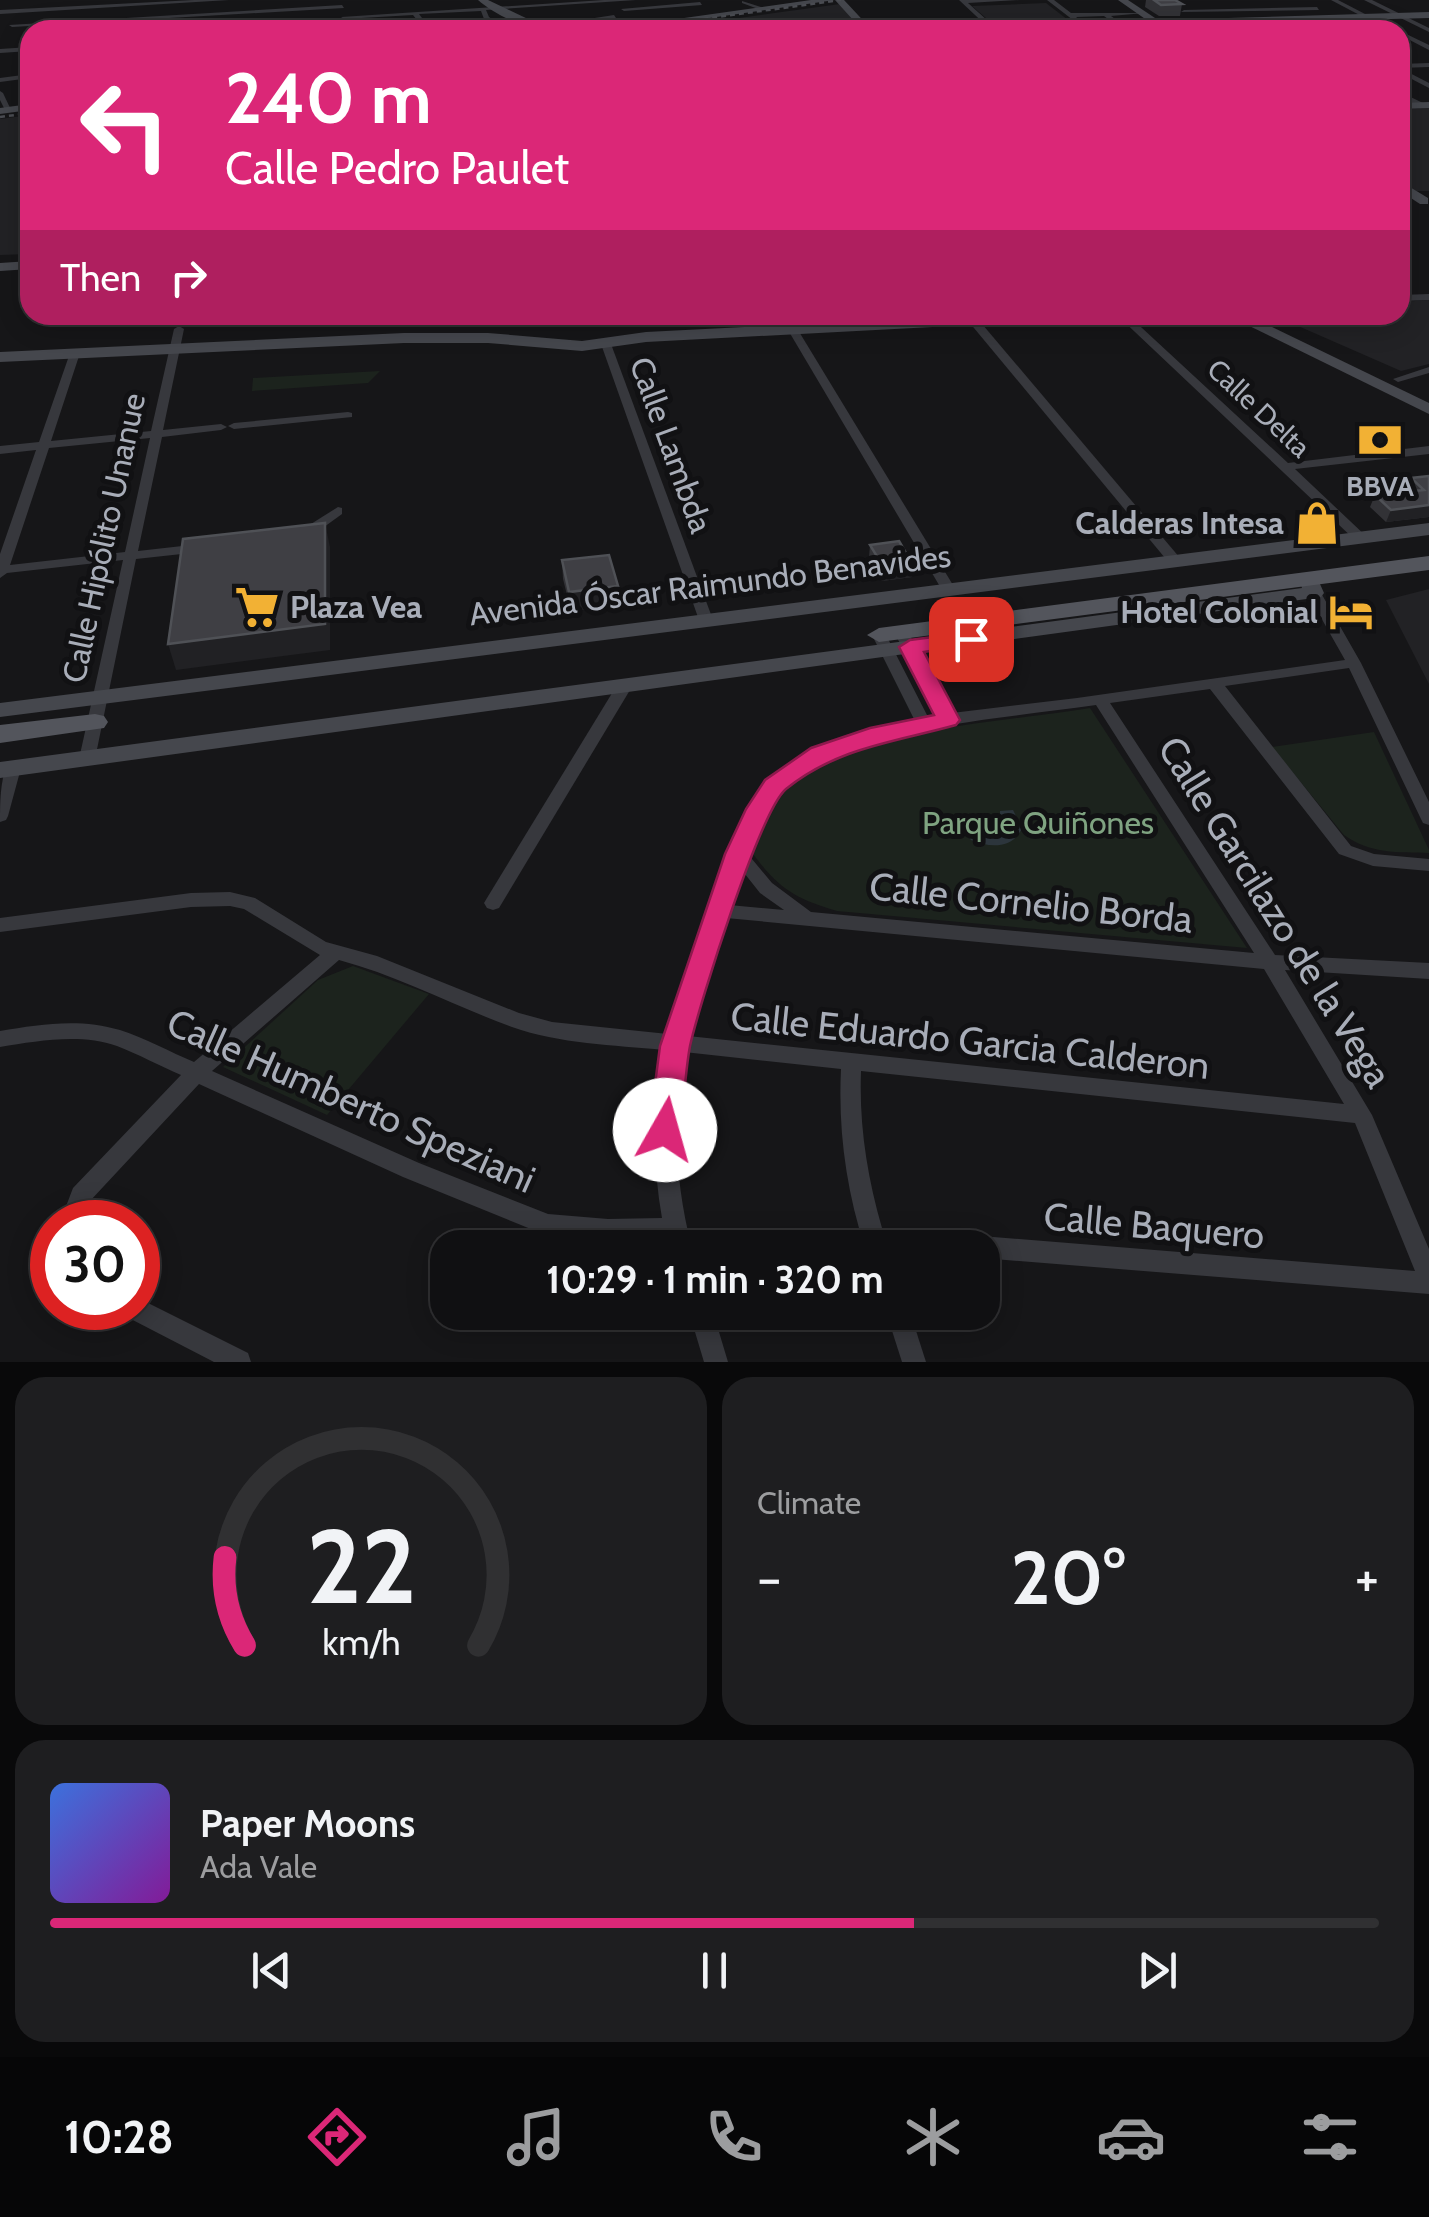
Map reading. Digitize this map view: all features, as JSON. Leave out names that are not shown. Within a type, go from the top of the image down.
[{"type":"main road","name":"Avenida Óscar Raimundo Benavides","points":[[894,641],[1312,586],[1429,563]]},
{"type":"main road","name":"Avenida Óscar Raimundo Benavides","points":[[0,734],[93,729]]},
{"type":"main road","name":"Avenida Óscar Raimundo Benavides","points":[[4,763],[93,729]]},
{"type":"street","points":[[7,29],[27,0]]},
{"type":"street","points":[[0,12],[131,2],[226,0]]},
{"type":"street","points":[[234,20],[237,0]]},
{"type":"street","points":[[116,20],[397,0]]},
{"type":"street","points":[[358,20],[486,6],[634,0]]},
{"type":"street","points":[[650,8],[675,20],[831,0]]},
{"type":"street","points":[[838,0],[857,20]]},
{"type":"street","points":[[963,1],[1017,0]]},
{"type":"street","points":[[1052,0],[1077,20]]},
{"type":"street","points":[[1122,0],[1150,20]]},
{"type":"street","points":[[1197,0],[1216,11]]},
{"type":"street","points":[[1233,0],[1263,20]]},
{"type":"street","points":[[1271,1],[1332,0],[1374,20]]},
{"type":"street","points":[[1367,0],[1406,20]]},
{"type":"street","points":[[592,1],[618,20]]},
{"type":"street","points":[[963,1],[984,20]]},
{"type":"street","points":[[1271,1],[1286,9]]},
{"type":"street","points":[[1303,1],[1339,20]]},
{"type":"street","points":[[125,19],[131,2]]},
{"type":"street","points":[[515,20],[697,2],[719,14]]},
{"type":"street","points":[[744,2],[761,8]]},
{"type":"street","points":[[486,6],[519,19]]},
{"type":"street","points":[[1416,6],[1429,13]]},
{"type":"street","points":[[1197,20],[1182,11],[1317,8]]},
{"type":"street","points":[[448,11],[457,20]]},
{"type":"street","points":[[415,13],[420,20]]},
{"type":"street","points":[[1070,15],[1142,13]]},
{"type":"street","points":[[1316,20],[1429,13]]},
{"type":"street","points":[[1105,14],[1114,20]]},
{"type":"street","points":[[196,15],[196,20]]},
{"type":"street","points":[[380,15],[382,20]]},
{"type":"street","points":[[596,20],[614,17]]},
{"type":"street","points":[[1411,76],[1429,76]]},
{"type":"street","points":[[1411,76],[1429,86]]},
{"type":"street","points":[[0,92],[4,111]]},
{"type":"street","points":[[0,357],[415,338],[599,345],[646,337],[883,325]]},
{"type":"street","points":[[977,325],[1175,561]]},
{"type":"street","name":"Calle Delta","points":[[1133,325],[1361,538]]},
{"type":"street","points":[[1262,325],[1429,394]]},
{"type":"street","points":[[1270,325],[1429,409]]},
{"type":"street","name":"Calle Hipólito Unanue","points":[[93,729],[179,330]]},
{"type":"street","points":[[793,330],[949,590]]},
{"type":"street","name":"Calle Lambda","points":[[599,345],[706,620]]},
{"type":"street","points":[[75,353],[0,572],[213,546]]},
{"type":"street","points":[[1398,379],[1429,370]]},
{"type":"street","points":[[0,450],[348,415]]},
{"type":"street","points":[[1285,466],[1429,450]]},
{"type":"street","points":[[288,539],[314,530],[338,511]]},
{"type":"street","name":"Avenida Óscar Raimundo Benavides","points":[[93,729],[706,620],[1429,529]]},
{"type":"street","points":[[1312,586],[1429,819]]},
{"type":"street","points":[[894,641],[948,720]]},
{"type":"street","points":[[894,641],[924,723]]},
{"type":"street","name":"Avenida Óscar Raimundo Benavides","points":[[0,710],[93,729],[624,685],[894,641]]},
{"type":"street","points":[[677,1230],[665,1130],[675,1046],[738,854],[758,809],[774,786],[800,765],[837,746],[924,723],[1354,663]]},
{"type":"street","points":[[1214,684],[1345,850],[1374,860],[1429,865]]},
{"type":"street","points":[[494,902],[624,685]]},
{"type":"street","name":"Calle Garcilazo de la Vega","points":[[1100,700],[1270,962],[1362,1116],[1429,1279]]},
{"type":"street","points":[[0,816],[4,763]]},
{"type":"street","name":"Calle Cornelio Borda","points":[[738,854],[766,888],[806,916]]},
{"type":"street","name":"Calle Eduardo Garcia Calderon","points":[[0,926],[191,900],[230,899],[249,903],[335,953],[370,961],[516,1020],[552,1030],[1362,1116]]},
{"type":"street","name":"Calle Cornelio Borda","points":[[720,910],[1270,962],[1429,971]]},
{"type":"street","points":[[79,1200],[198,1071],[335,953]]},
{"type":"street","name":"Calle Humberto Speziani","points":[[2,1044],[58,1029],[91,1030],[198,1071],[411,1170],[548,1224],[608,1230]]},
{"type":"street","points":[[851,1064],[848,1118],[858,1191],[871,1230]]},
{"type":"street","name":"Calle Baquero","points":[[1000,1251],[1429,1279]]},
{"type":"street","points":[[160,1322],[238,1362]]},
{"type":"street","points":[[706,1330],[716,1362]]},
{"type":"street","points":[[904,1330],[914,1362]]},
{"type":"shaded area","points":[[1046,3],[1068,20],[988,20],[972,6]]},
{"type":"shaded area","points":[[840,4],[853,20],[725,20]]},
{"type":"shaded area","points":[[1429,108],[1429,191],[1410,187],[1410,109]]},
{"type":"shaded area","points":[[20,116],[20,254],[0,255],[0,119]]},
{"type":"shaded area","points":[[1429,300],[1429,364],[1401,371],[1296,325],[1410,325],[1410,301]]},
{"type":"shaded area","points":[[1429,589],[1429,684],[1386,600]]},
{"type":"shaded area","points":[[1013,810],[1022,828],[1013,840],[1000,845],[971,840],[956,821],[972,815],[984,827],[994,830],[1000,825],[1000,811]]},
{"type":"green space","points":[[380,371],[368,383],[252,391],[253,378]]},
{"type":"green space","name":"Parque Quiñones","points":[[1090,708],[1247,948],[837,911],[789,891],[753,854],[780,791],[812,766],[886,740]]},
{"type":"green space","points":[[1374,732],[1429,853],[1374,849],[1344,835],[1272,747]]},
{"type":"green space","points":[[353,966],[429,994],[327,1115],[223,1067],[318,980]]},
{"type":"building","points":[[1154,0],[1175,0],[1182,4],[1161,5]]},
{"type":"building","points":[[1429,476],[1429,505],[1391,510],[1375,495],[1424,490],[1411,478]]},
{"type":"building","name":"Plaza Vea","points":[[325,523],[325,624],[168,644],[183,539]]},
{"type":"building","points":[[899,541],[913,565],[884,568],[870,545]]},
{"type":"building","points":[[609,555],[618,586],[569,592],[562,560]]},
{"type":"railway","points":[[696,20],[841,0]]},
{"type":"railway","points":[[0,117],[20,114]]},
{"type":"place","name":"BBVA","points":[[1380,440]]},
{"type":"place","name":"Calderas Intesa","points":[[1317,523]]},
{"type":"place","name":"Plaza Vea","points":[[257,607]]},
{"type":"place","name":"Hotel Colonial","points":[[1351,612]]},
{"type":"route","points":[[665,1130],[675,1046],[738,854],[758,809],[774,786],[800,765],[837,746],[948,720],[910,647],[971,639]]}]
